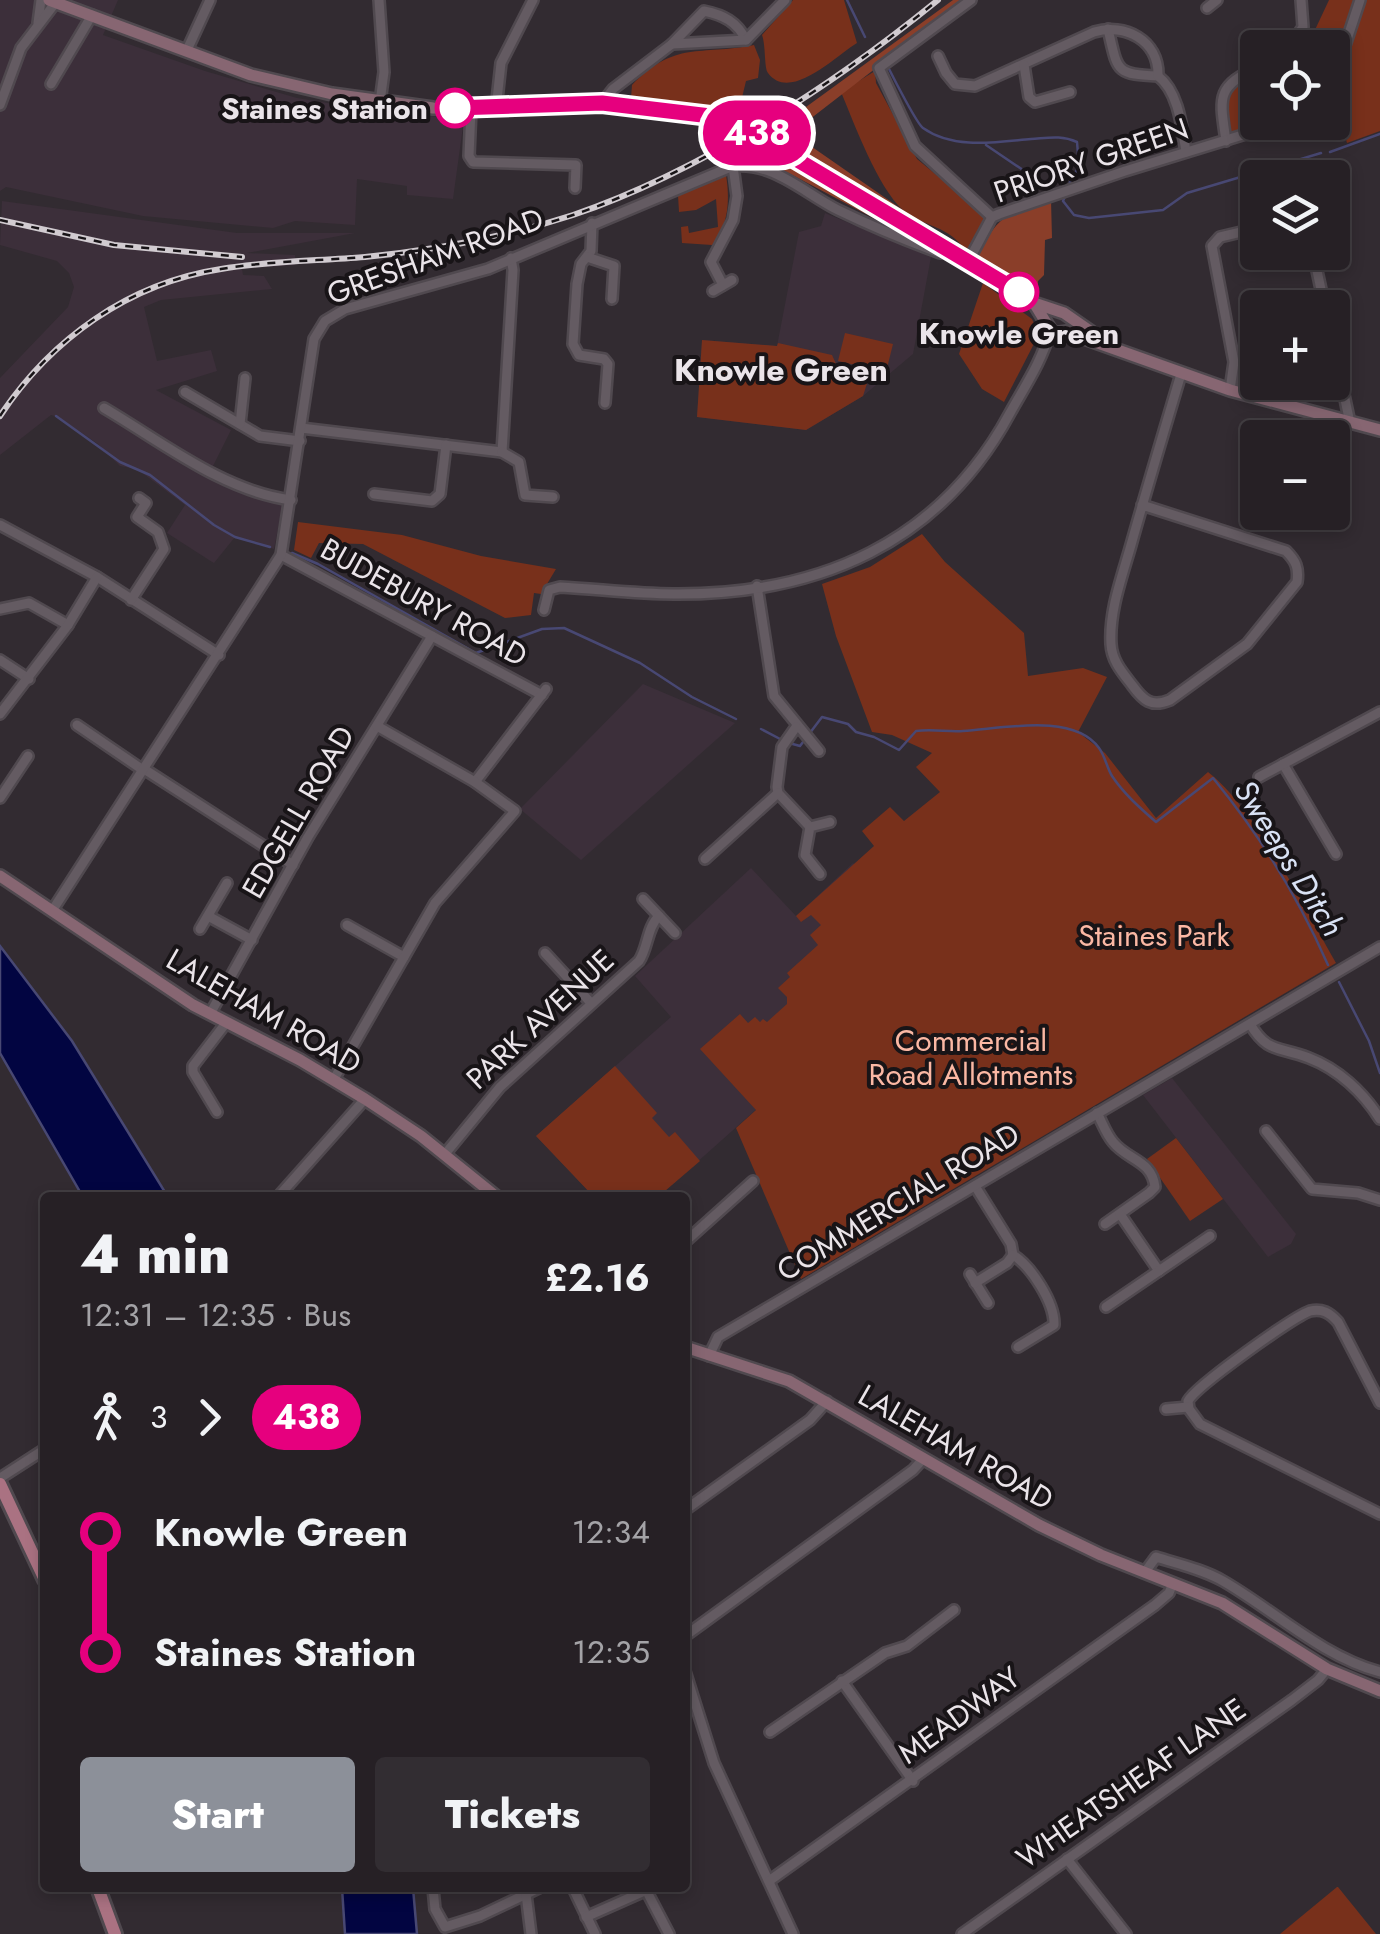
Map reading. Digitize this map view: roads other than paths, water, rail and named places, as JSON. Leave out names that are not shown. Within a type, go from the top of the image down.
[{"type":"main road","points":[[0,1481],[40,1569]]},
{"type":"main road","points":[[99,1892],[114,1934]]},
{"type":"street","points":[[36,31],[42,0]]},
{"type":"street","points":[[187,50],[210,0]]},
{"type":"street","points":[[379,0],[384,72],[380,102]]},
{"type":"street","points":[[496,109],[501,62],[532,0]]},
{"type":"street","points":[[699,0],[704,11],[728,18],[746,40]]},
{"type":"street","points":[[672,44],[746,40],[785,0]]},
{"type":"street","points":[[971,0],[879,68],[915,146],[992,218]]},
{"type":"street","points":[[1207,8],[1217,0]]},
{"type":"street","points":[[1301,0],[1301,30]]},
{"type":"street","points":[[1350,30],[1360,0]]},
{"type":"street","points":[[0,106],[20,48],[36,31],[52,1],[287,85],[380,102],[471,109],[602,103],[727,118],[970,260],[1034,303],[1058,328],[1181,374],[1339,420]]},
{"type":"street","points":[[602,103],[672,44],[704,11]]},
{"type":"street","points":[[51,84],[92,15]]},
{"type":"street","points":[[1108,29],[1119,65],[1126,73],[1134,77],[1158,76],[1165,81],[1179,113],[1186,152]]},
{"type":"street","points":[[938,56],[950,80],[966,87],[992,80],[1108,29],[1128,31],[1144,40],[1156,58],[1158,76]]},
{"type":"street","points":[[1024,65],[1029,98],[1036,102],[1070,92]]},
{"type":"street","points":[[1226,140],[1222,94],[1240,76]]},
{"type":"street","points":[[628,78],[624,91],[628,105]]},
{"type":"street","points":[[471,109],[469,156],[473,162],[576,165],[575,188]]},
{"type":"street","name":"PRIORY GREEN","points":[[970,260],[992,218],[1048,196],[1240,136]]},
{"type":"street","points":[[712,291],[728,283],[711,262],[732,220],[737,196],[732,166],[770,171],[864,222],[932,250],[950,249]]},
{"type":"street","name":"GRESHAM ROAD","points":[[52,911],[281,556],[314,339],[325,321],[359,304],[464,277],[732,166]]},
{"type":"street","points":[[592,223],[591,252],[582,264],[576,284],[572,344],[579,354],[604,359],[608,364],[605,403]]},
{"type":"street","points":[[1230,390],[1234,362],[1212,246],[1220,237],[1240,232]]},
{"type":"street","points":[[587,256],[614,266],[612,300]]},
{"type":"street","points":[[502,452],[514,270],[510,258]]},
{"type":"street","points":[[544,610],[548,592],[560,586],[676,594],[756,586],[853,563],[893,542],[943,505],[992,446],[1058,328],[1058,312],[1034,303]]},
{"type":"street","points":[[1142,505],[1286,551],[1299,572],[1297,582],[1246,644],[1170,700],[1150,704],[1138,694],[1114,657],[1111,646],[1115,603],[1142,505],[1181,374]]},
{"type":"street","points":[[240,424],[246,378]]},
{"type":"street","points":[[185,392],[260,436],[300,440]]},
{"type":"street","points":[[104,408],[218,476],[255,494],[291,500]]},
{"type":"street","points":[[1350,423],[1380,430]]},
{"type":"street","points":[[301,428],[502,452],[519,462],[526,495],[553,498]]},
{"type":"street","points":[[374,494],[432,500],[440,494],[446,446]]},
{"type":"street","points":[[131,600],[164,549],[158,532],[137,517],[146,502],[139,498]]},
{"type":"street","points":[[0,525],[98,577],[218,656]]},
{"type":"street","name":"BUDEBURY ROAD","points":[[281,556],[544,692],[476,782]]},
{"type":"street","points":[[0,714],[68,625],[98,577]]},
{"type":"street","points":[[756,586],[774,696],[817,749]]},
{"type":"street","points":[[0,609],[29,603],[68,625]]},
{"type":"street","name":"EDGELL ROAD","points":[[210,1014],[308,836],[432,636]]},
{"type":"street","points":[[0,660],[29,678]]},
{"type":"street","points":[[1259,777],[1380,712]]},
{"type":"street","points":[[77,725],[294,865]]},
{"type":"street","points":[[334,1078],[435,903],[515,811],[476,782],[377,726]]},
{"type":"street","points":[[796,726],[785,742],[777,768],[778,792],[810,827]]},
{"type":"street","points":[[0,798],[28,756]]},
{"type":"street","points":[[1283,764],[1336,854]]},
{"type":"street","points":[[705,859],[778,792]]},
{"type":"street","points":[[810,827],[830,822]]},
{"type":"street","points":[[810,827],[805,855],[820,874]]},
{"type":"street","name":"LALEHAM ROAD","points":[[0,876],[210,1014],[334,1078],[445,1154],[491,1192]]},
{"type":"street","points":[[200,928],[227,883]]},
{"type":"street","points":[[643,900],[676,933]]},
{"type":"street","points":[[208,916],[252,940]]},
{"type":"street","name":"PARK AVENUE","points":[[445,1154],[500,1087],[638,961],[658,916]]},
{"type":"street","points":[[347,926],[404,957]]},
{"type":"street","name":"COMMERCIAL ROAD","points":[[709,1356],[718,1337],[1380,947]]},
{"type":"street","points":[[545,953],[591,1004]]},
{"type":"street","points":[[217,1112],[193,1066],[226,1023]]},
{"type":"street","points":[[1250,1024],[1263,1043],[1309,1058],[1345,1079],[1380,1119]]},
{"type":"street","points":[[282,1192],[365,1099]]},
{"type":"street","points":[[1098,1113],[1111,1140],[1139,1159],[1155,1187],[1105,1224]]},
{"type":"street","points":[[1266,1131],[1312,1189],[1358,1193],[1380,1200]]},
{"type":"street","points":[[690,1238],[753,1181]]},
{"type":"street","points":[[975,1186],[1011,1244],[1012,1254],[1007,1263],[973,1278],[988,1303]]},
{"type":"street","points":[[1120,1214],[1158,1270]]},
{"type":"street","points":[[1191,1234],[1198,1244]]},
{"type":"street","points":[[1106,1307],[1210,1236]]},
{"type":"street","points":[[1012,1254],[1022,1260],[1054,1313],[1054,1325],[1018,1347]]},
{"type":"street","points":[[1188,1406],[1192,1394],[1203,1385],[1316,1310],[1329,1313],[1338,1322],[1380,1402]]},
{"type":"street","points":[[1030,1340],[1037,1352]]},
{"type":"street","name":"LALEHAM ROAD","points":[[690,1349],[789,1381],[1040,1525],[1241,1614],[1326,1669],[1380,1690]]},
{"type":"street","points":[[690,1506],[810,1420],[827,1401]]},
{"type":"street","points":[[1166,1408],[1188,1406]]},
{"type":"street","points":[[1188,1406],[1200,1424],[1377,1508]]},
{"type":"street","points":[[0,1481],[40,1453]]},
{"type":"street","points":[[690,1632],[908,1474],[924,1458]]},
{"type":"street","points":[[1144,1572],[1156,1557],[1218,1578],[1314,1642],[1348,1661],[1380,1672]]},
{"type":"street","name":"MEADWAY","points":[[769,1881],[1156,1605],[1173,1583]]},
{"type":"street","points":[[770,1732],[891,1649],[907,1646],[954,1610]]},
{"type":"street","name":"WHEATSHEAF LANE","points":[[964,1933],[1292,1700],[1326,1669]]},
{"type":"street","points":[[842,1681],[913,1781]]},
{"type":"street","points":[[690,1687],[714,1764],[793,1934]]},
{"type":"street","points":[[1067,1859],[1126,1934]]},
{"type":"street","points":[[434,1892],[435,1909],[446,1927],[531,1892]]},
{"type":"street","points":[[576,1892],[595,1934]]},
{"type":"street","points":[[586,1917],[640,1892]]},
{"type":"street","points":[[648,1892],[670,1934]]},
{"type":"street","points":[[526,1894],[530,1934]]},
{"type":"waterway","points":[[847,0],[865,37]]},
{"type":"waterway","points":[[888,67],[920,125],[935,135],[976,143],[1054,138],[1077,142],[1079,166],[1068,186]]},
{"type":"waterway","points":[[1330,152],[1380,134]]},
{"type":"waterway","points":[[986,145],[1054,191]]},
{"type":"waterway","points":[[1066,194],[1063,201],[1074,215],[1089,218],[1163,210],[1187,193],[1321,153]]},
{"type":"waterway","name":"Sweeps Ditch","points":[[56,416],[120,462],[150,475],[214,525],[235,537],[270,547]]},
{"type":"waterway","name":"Sweeps Ditch","points":[[292,553],[476,653],[542,629],[564,628],[640,663],[692,697],[736,719]]},
{"type":"waterway","name":"Sweeps Ditch","points":[[789,743],[800,746],[822,717],[848,724],[856,732],[899,750],[916,731],[1054,726],[1087,737],[1099,748],[1117,783],[1156,822],[1213,778],[1277,868],[1328,965]]},
{"type":"waterway","name":"Sweeps Ditch","points":[[761,729],[782,740]]},
{"type":"waterway","points":[[1339,982],[1369,1041],[1380,1073]]},
{"type":"railway","points":[[0,416],[20,388],[68,339],[124,301],[155,287],[239,266],[365,257],[444,246],[573,215],[669,175],[764,123],[855,63],[938,0]]},
{"type":"railway","points":[[0,220],[114,245],[242,257]]},
{"type":"place","name":"Staines Station","points":[[455,108]]},
{"type":"place","name":"Knowle Green","points":[[1019,292]]},
{"type":"district","name":"Knowle Green","points":[[781,370]]},
{"type":"park label","name":"Staines Park","points":[[1154,935]]},
{"type":"park label","name":"Commercial Road Allotments","points":[[971,1057]]}]
